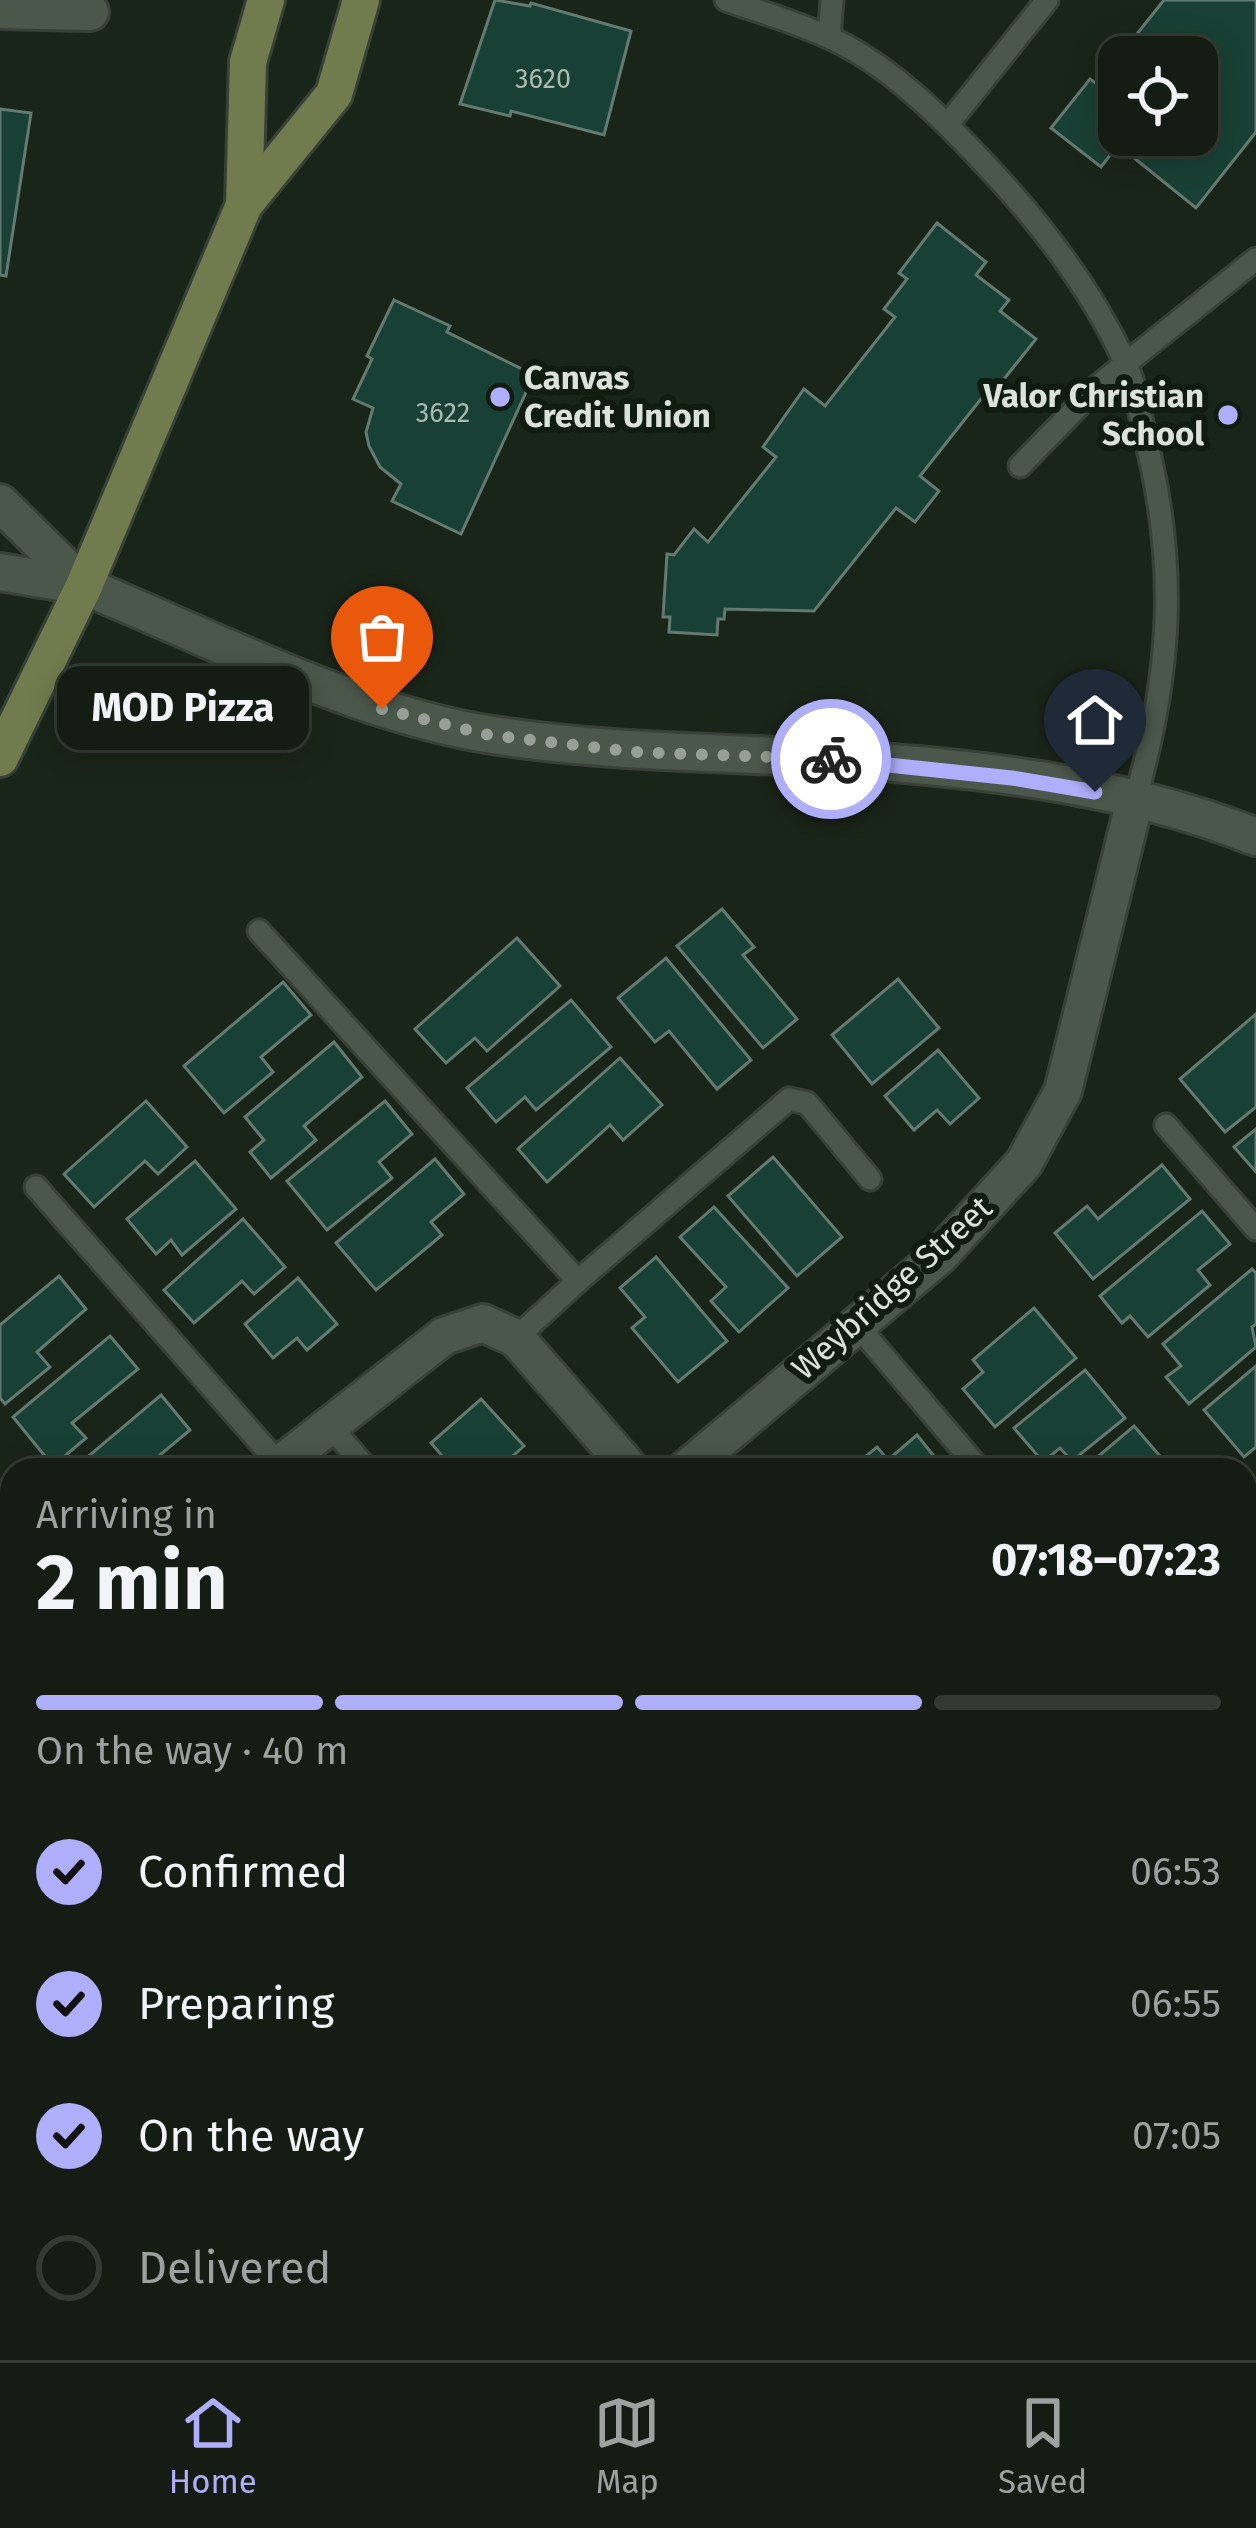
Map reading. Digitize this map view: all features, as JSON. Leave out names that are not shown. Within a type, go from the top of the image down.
[{"type":"main road","points":[[244,206],[248,62],[266,0]]},
{"type":"main road","points":[[0,758],[84,586],[244,206],[334,94],[362,0]]},
{"type":"street","points":[[0,10],[89,12]]},
{"type":"street","points":[[0,503],[84,586]]},
{"type":"street","points":[[0,572],[84,586],[382,709],[489,735],[634,752],[823,758],[1012,778],[1136,800],[1256,837]]},
{"type":"street","name":"Weybridge Street","points":[[699,1458],[939,1256],[1024,1163],[1063,1090],[1136,800]]},
{"type":"street","points":[[287,1458],[444,1336],[483,1324],[516,1338],[621,1458]]},
{"type":"lane","points":[[726,0],[829,37],[864,57],[948,124],[1030,212],[1099,312],[1127,366],[1158,487],[1167,546],[1166,658],[1136,800]]},
{"type":"lane","points":[[829,37],[832,0]]},
{"type":"lane","points":[[948,124],[1047,0]]},
{"type":"lane","points":[[1020,466],[1084,399],[1256,259]]},
{"type":"lane","points":[[259,931],[578,1280]]},
{"type":"lane","points":[[516,1338],[789,1099],[807,1103],[871,1179]]},
{"type":"lane","points":[[1166,1125],[1256,1229]]},
{"type":"lane","points":[[36,1187],[268,1458]]},
{"type":"lane","points":[[857,1325],[970,1458]]},
{"type":"lane","points":[[329,1425],[358,1458]]},
{"type":"building","points":[[495,0],[531,3],[631,31],[604,135],[511,111],[510,116],[460,104]]},
{"type":"building","points":[[1164,0],[1256,0],[1256,132],[1196,208],[1132,156],[1218,156],[1218,36],[1135,36]]},
{"type":"building","points":[[1090,79],[1098,83],[1098,156],[1110,156],[1101,167],[1051,128]]},
{"type":"building","points":[[0,109],[31,113],[6,276],[0,275]]},
{"type":"building","points":[[937,223],[986,262],[976,275],[1009,300],[1000,311],[1036,339],[992,394],[988,390],[920,476],[939,491],[915,522],[896,508],[814,611],[725,609],[724,619],[718,619],[717,635],[669,632],[670,617],[663,617],[667,554],[674,555],[694,529],[708,542],[776,457],[763,447],[804,389],[825,406],[895,317],[884,309],[907,279],[899,273]]},
{"type":"building","points":[[394,300],[534,375],[461,534],[392,501],[401,484],[380,467],[369,446],[366,432],[373,408],[353,399]]},
{"type":"building","points":[[722,909],[754,947],[743,955],[797,1019],[763,1048],[677,946]]},
{"type":"building","points":[[517,938],[560,986],[487,1051],[475,1038],[446,1063],[415,1029]]},
{"type":"building","points":[[666,958],[751,1060],[717,1089],[669,1031],[655,1042],[618,998]]},
{"type":"building","points":[[898,979],[939,1028],[872,1084],[832,1035]]},
{"type":"building","points":[[283,982],[311,1015],[261,1057],[273,1072],[224,1113],[184,1066]]},
{"type":"building","points":[[571,1000],[611,1047],[536,1110],[525,1097],[496,1122],[467,1088]]},
{"type":"building","points":[[1256,1014],[1256,1107],[1225,1132],[1180,1079]]},
{"type":"building","points":[[334,1042],[362,1077],[304,1126],[316,1140],[271,1178],[250,1152],[264,1140],[245,1117]]},
{"type":"building","points":[[938,1050],[979,1098],[950,1124],[937,1110],[914,1130],[885,1096]]},
{"type":"building","points":[[620,1058],[662,1105],[623,1140],[610,1125],[547,1182],[518,1149]]},
{"type":"building","points":[[146,1101],[187,1147],[158,1174],[145,1161],[94,1207],[64,1174]]},
{"type":"building","points":[[385,1101],[412,1134],[379,1162],[392,1178],[327,1230],[287,1181]]},
{"type":"building","points":[[1256,1129],[1256,1172],[1234,1147]]},
{"type":"building","points":[[773,1157],[842,1237],[797,1276],[728,1196]]},
{"type":"building","points":[[435,1159],[464,1194],[431,1222],[442,1235],[376,1290],[336,1243]]},
{"type":"building","points":[[195,1161],[236,1209],[182,1255],[171,1240],[156,1254],[127,1219]]},
{"type":"building","points":[[1162,1165],[1190,1199],[1093,1279],[1055,1233],[1087,1206],[1098,1219]]},
{"type":"building","points":[[714,1207],[788,1288],[739,1332],[711,1301],[726,1287],[680,1237]]},
{"type":"building","points":[[1202,1211],[1230,1244],[1198,1270],[1210,1285],[1148,1337],[1130,1316],[1122,1323],[1100,1296]]},
{"type":"building","points":[[243,1219],[285,1267],[254,1294],[242,1281],[194,1323],[164,1290]]},
{"type":"building","points":[[656,1257],[727,1341],[678,1382],[632,1328],[645,1317],[620,1288]]},
{"type":"building","points":[[1252,1269],[1256,1273],[1256,1324],[1252,1327],[1256,1347],[1189,1404],[1166,1377],[1181,1366],[1163,1344]]},
{"type":"building","points":[[59,1276],[86,1309],[37,1352],[50,1367],[5,1404],[0,1398],[0,1325]]},
{"type":"building","points":[[298,1278],[337,1324],[307,1350],[297,1338],[273,1358],[245,1324]]},
{"type":"building","points":[[1034,1308],[1076,1358],[995,1427],[963,1389],[983,1372],[973,1360]]},
{"type":"building","points":[[110,1336],[138,1369],[72,1423],[86,1438],[62,1458],[46,1458],[13,1417]]},
{"type":"building","points":[[1256,1366],[1256,1447],[1244,1457],[1204,1410]]},
{"type":"building","points":[[1085,1370],[1125,1418],[1076,1458],[1060,1448],[1048,1458],[1040,1458],[1014,1428]]},
{"type":"building","points":[[161,1395],[190,1430],[156,1458],[86,1458]]},
{"type":"building","points":[[481,1399],[524,1446],[510,1458],[444,1458],[431,1443]]},
{"type":"building","points":[[1134,1426],[1162,1458],[1096,1458]]},
{"type":"building","points":[[917,1435],[935,1458],[890,1458]]},
{"type":"building","points":[[877,1447],[886,1458],[864,1458]]},
{"type":"way so far","points":[[382,709],[489,735],[634,752],[831,759]]},
{"type":"place","name":"Canvas Credit Union","points":[[500,397]]},
{"type":"place","name":"Valor Christian School","points":[[1228,415]]},
{"type":"place","name":"MOD Pizza","points":[[382,709]]},
{"type":"route","points":[[831,759],[1095,792]]}]
